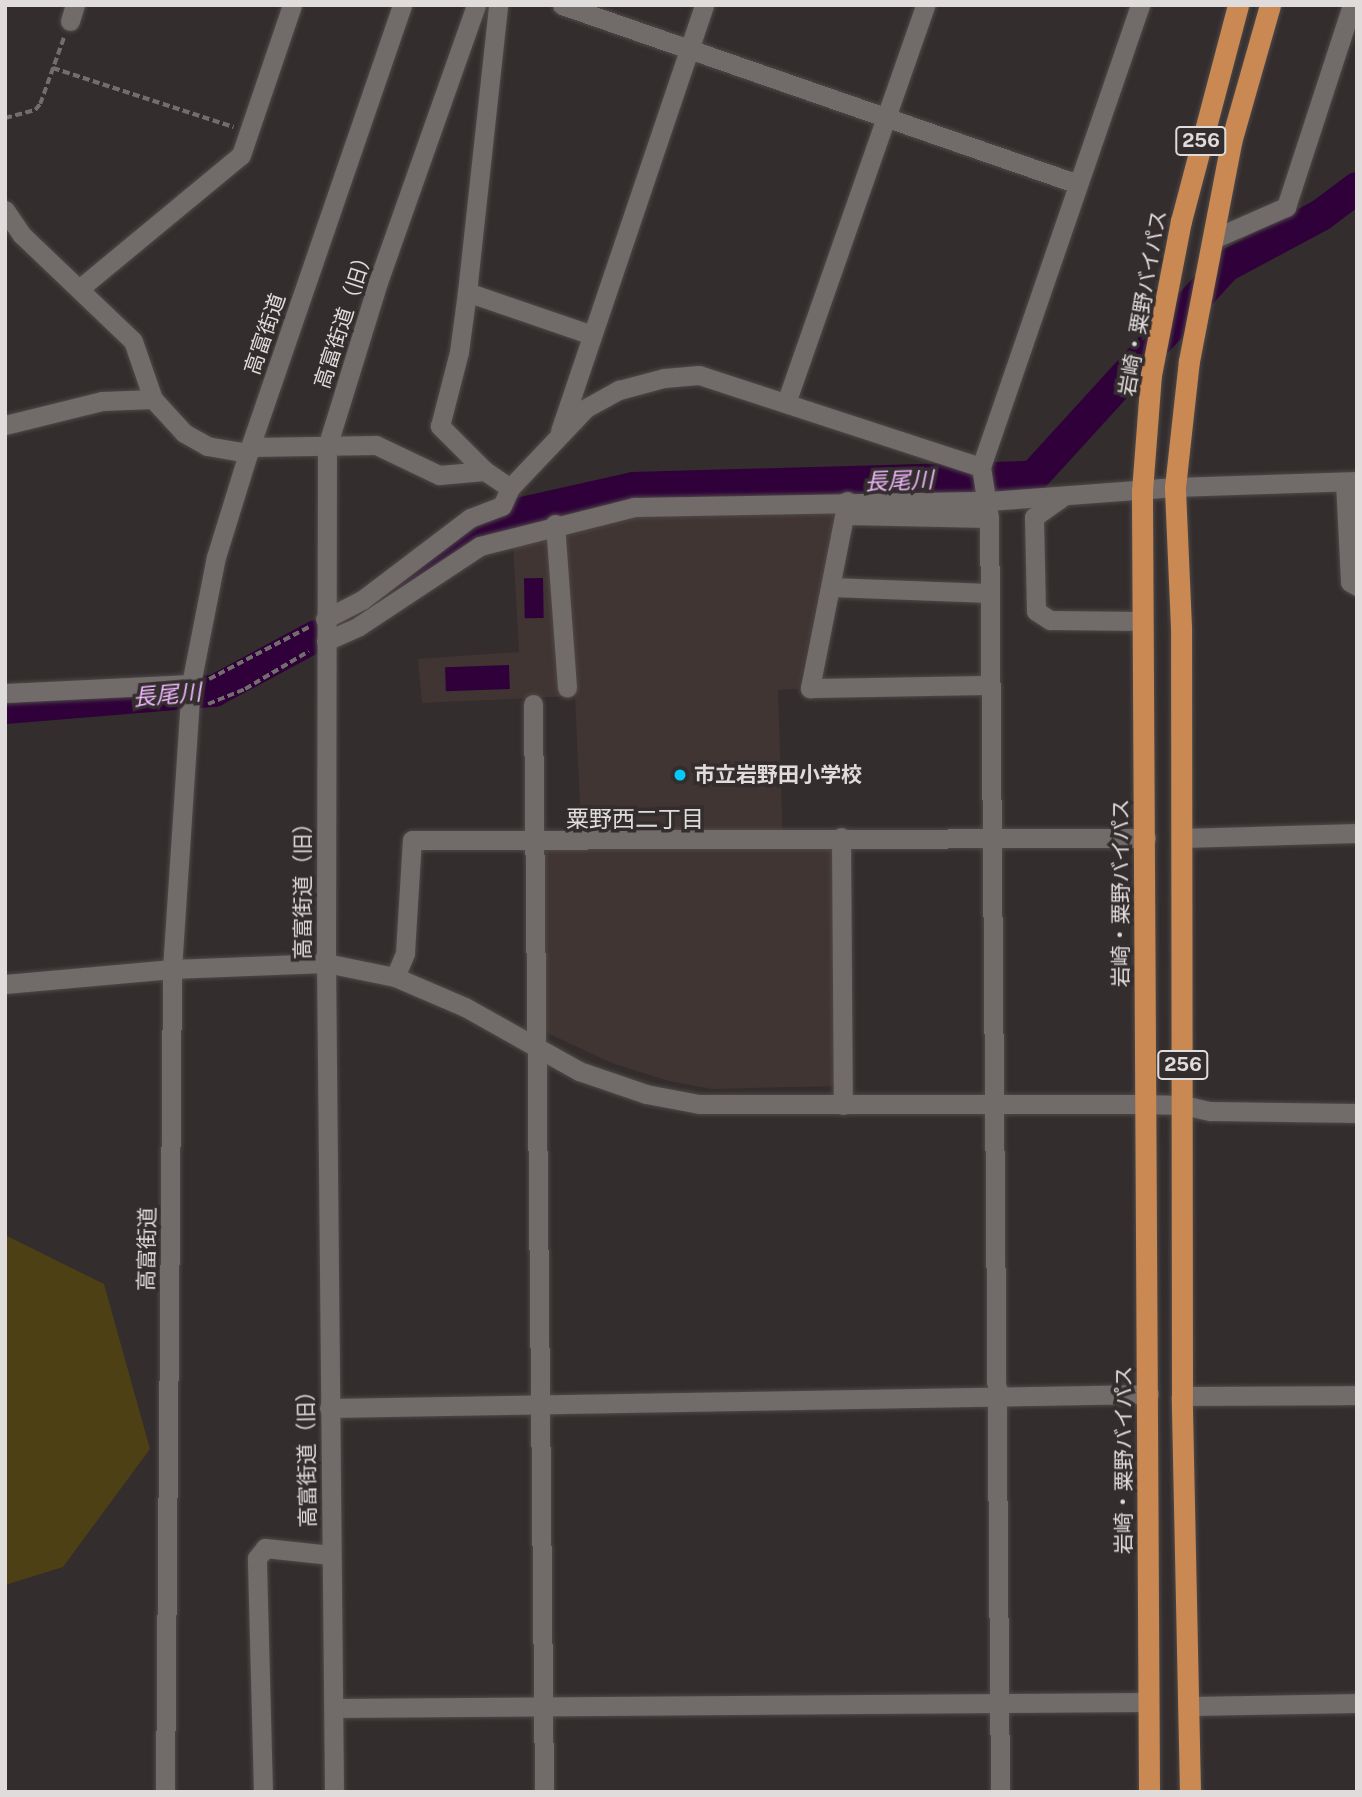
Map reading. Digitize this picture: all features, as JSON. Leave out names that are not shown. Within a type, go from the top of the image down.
[{"type":"highway","name":"岩崎・粟野バイパス","points":[[1149,1792],[1149,1395],[1143,1104],[1146,838],[1142,491],[1151,375],[1170,278],[1238,5]]},
{"type":"highway","name":"256","points":[[1190,1792],[1191,1706],[1182,1396],[1182,838],[1175,487],[1193,339],[1231,142],[1270,5]]},
{"type":"street","points":[[79,289],[241,155],[292,5]]},
{"type":"street","name":"高富街道","points":[[164,1792],[172,969],[191,684],[216,557],[249,450],[402,5]]},
{"type":"street","name":"高富街道（旧）","points":[[334,1792],[326,963],[327,447],[378,282],[475,5]]},
{"type":"street","points":[[498,5],[467,292],[458,352],[440,426],[485,471],[504,515]]},
{"type":"street","points":[[562,5],[1078,184]]},
{"type":"street","points":[[560,432],[704,5]]},
{"type":"street","points":[[786,402],[925,5]]},
{"type":"street","points":[[1000,1792],[989,510],[981,467],[1140,5]]},
{"type":"street","points":[[1213,239],[1286,207],[1352,5]]},
{"type":"street","points":[[5,210],[22,235],[133,341],[153,400],[184,433],[207,446],[249,450],[376,445],[439,475],[485,471]]},
{"type":"street","points":[[467,292],[592,335]]},
{"type":"street","points":[[325,619],[362,600],[504,515],[560,432],[586,408],[619,390],[664,378],[699,375],[981,467]]},
{"type":"street","points":[[5,425],[102,401],[153,400]]},
{"type":"street","points":[[326,641],[359,626],[449,549],[470,518],[504,515],[555,524],[634,507],[989,510],[1063,496],[1175,487],[1351,482],[1350,583],[1357,586]]},
{"type":"street","points":[[1063,496],[1034,517],[1036,611],[1050,621],[1143,621]]},
{"type":"street","points":[[846,508],[810,688],[990,684]]},
{"type":"street","points":[[555,524],[567,688]]},
{"type":"street","points":[[831,587],[989,593]]},
{"type":"street","points":[[5,693],[191,684]]},
{"type":"street","points":[[533,705],[544,1792]]},
{"type":"street","points":[[1182,838],[1357,833]]},
{"type":"street","points":[[395,977],[405,953],[412,840],[534,838],[584,842],[841,837],[1146,838]]},
{"type":"street","points":[[841,837],[843,1105]]},
{"type":"street","points":[[5,984],[172,969],[326,963],[395,977],[465,1007],[536,1049],[624,1086],[699,1104],[1143,1104],[1183,1105],[1210,1111],[1357,1113]]},
{"type":"street","points":[[329,1408],[539,1402],[1149,1395]]},
{"type":"street","points":[[1182,1396],[1357,1395]]},
{"type":"street","points":[[262,1792],[257,1558],[265,1548],[331,1555]]},
{"type":"street","points":[[334,1708],[999,1701],[1149,1702]]},
{"type":"street","points":[[1191,1706],[1357,1703]]},
{"type":"path","points":[[5,118],[35,110],[73,13]]},
{"type":"path","points":[[53,68],[250,132]]},
{"type":"path","points":[[191,684],[227,673],[325,619]]},
{"type":"path","points":[[191,707],[219,702],[326,641]]},
{"type":"shaded area","name":"市立岩野田小学校","points":[[837,509],[798,689],[778,690],[783,849],[833,847],[838,1086],[712,1089],[669,1081],[612,1063],[543,1031],[542,850],[582,847],[575,696],[422,703],[418,659],[519,652],[513,544],[633,515]]},
{"type":"shaded area","points":[[524,578],[543,578],[544,618],[525,618]]},
{"type":"shaded area","points":[[509,665],[510,689],[446,691],[445,667]]},
{"type":"shaded area","points":[[5,1235],[104,1284],[150,1449],[63,1567],[5,1585]]},
{"type":"waterway","name":"長尾川","points":[[358,612],[407,582],[468,533],[517,514],[633,488],[1033,477],[1226,266],[1321,215],[1357,188]]},
{"type":"waterway","name":"長尾川","points":[[5,708],[214,691],[316,636]]},
{"type":"place","name":"市立岩野田小学校","points":[[680,775]]},
{"type":"district","name":"粟野西二丁目","points":[[635,819]]}]
